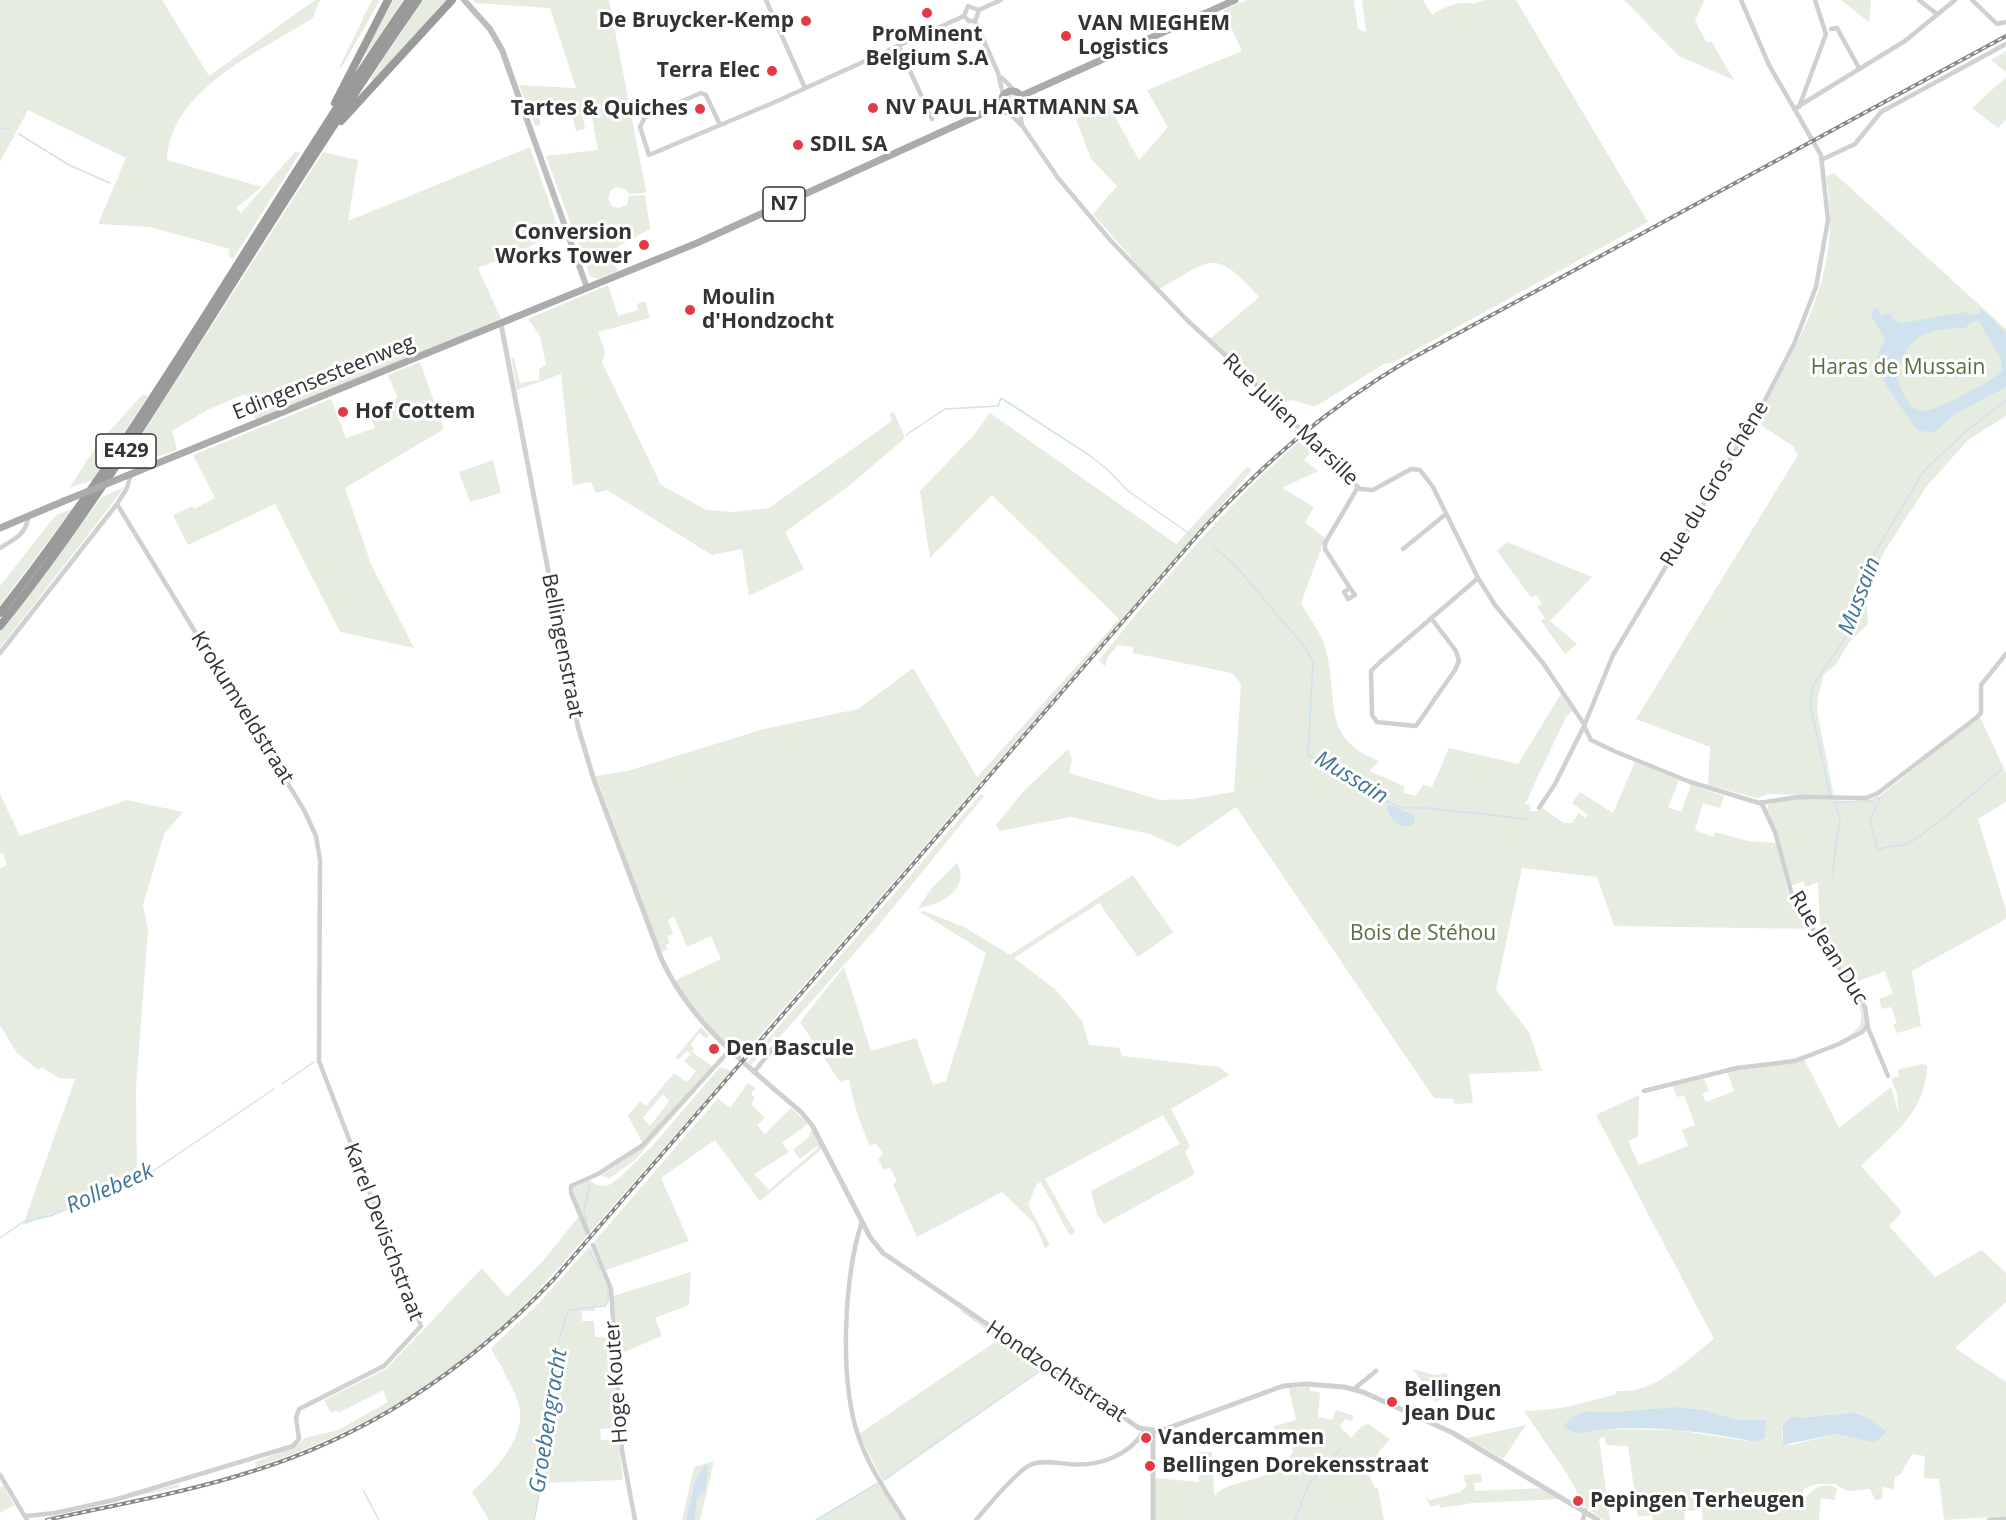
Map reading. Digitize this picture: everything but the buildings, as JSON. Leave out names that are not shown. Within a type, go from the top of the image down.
[{"type":"highway","points":[[331,115],[336,100],[388,0]]},
{"type":"highway","name":"E429","points":[[0,613],[68,524],[112,460],[331,115],[409,0]]},
{"type":"highway","name":"E429","points":[[0,626],[44,569],[118,464],[329,132],[418,0]]},
{"type":"highway","points":[[329,132],[452,0]]},
{"type":"main road","points":[[464,0],[490,29],[501,50],[587,288]]},
{"type":"main road","points":[[1018,93],[1023,103],[1019,110],[1009,112],[1001,105],[1003,94],[1018,93],[1235,0]]},
{"type":"main road","name":"Edingensesteenweg","points":[[0,528],[660,259],[1001,105]]},
{"type":"street","points":[[766,0],[805,88]]},
{"type":"street","points":[[720,125],[706,95],[701,93],[645,117],[640,127],[649,155],[720,125],[899,47],[964,16],[968,6],[965,0]]},
{"type":"street","points":[[1001,0],[979,10],[975,21],[998,73],[1003,94]]},
{"type":"street","name":"Rue du Gros Chêne","points":[[1539,808],[1555,784],[1584,725],[1617,648],[1762,406],[1800,331],[1816,287],[1828,229],[1828,207],[1821,160],[1796,108],[1769,65],[1741,0]]},
{"type":"street","points":[[1796,108],[1826,34],[1815,0]]},
{"type":"street","points":[[1918,0],[1937,14]]},
{"type":"street","points":[[1796,108],[1905,41],[1955,0]]},
{"type":"street","points":[[1972,0],[1997,24],[2006,22]]},
{"type":"street","points":[[968,6],[979,10]]},
{"type":"street","points":[[964,16],[969,21],[975,21]]},
{"type":"street","points":[[1831,29],[1837,28],[1859,68]]},
{"type":"street","points":[[1821,160],[1855,144],[1881,112],[2006,44]]},
{"type":"street","points":[[899,47],[932,119]]},
{"type":"street","points":[[998,73],[1018,93]]},
{"type":"street","name":"Rue Julien Marsille","points":[[1019,110],[1023,127]]},
{"type":"street","name":"Rue Julien Marsille","points":[[1009,112],[1023,127],[1058,178],[1111,241],[1187,320],[1236,365],[1358,487],[1365,491],[1373,490],[1407,470],[1420,470],[1433,487],[1478,578],[1495,605],[1543,663],[1584,725]]},
{"type":"street","name":"Bellingenstraat","points":[[501,324],[578,727],[593,777],[661,958]]},
{"type":"street","points":[[0,653],[117,504],[128,488],[131,474]]},
{"type":"street","points":[[1350,588],[1325,549],[1325,543],[1358,487]]},
{"type":"street","name":"Krokumveldstraat","points":[[117,504],[309,818],[316,836],[320,860],[320,927]]},
{"type":"street","points":[[1403,549],[1446,514]]},
{"type":"street","points":[[0,548],[18,537],[25,528],[28,517]]},
{"type":"street","points":[[1431,618],[1456,651],[1459,661],[1455,670],[1416,726],[1377,722],[1372,715],[1371,671],[1431,618],[1478,578]]},
{"type":"street","points":[[1584,725],[1591,740],[1614,751],[1690,782],[1761,802],[1798,797],[1866,798],[1878,794],[1981,713],[1981,685],[2006,654]]},
{"type":"street","name":"Rue Jean Duc","points":[[1761,802],[1771,822],[1793,899],[1860,999],[1868,1014],[1868,1025],[1888,1076]]},
{"type":"street","name":"Karel Devischstraat","points":[[27,1518],[114,1500],[293,1446],[299,1439],[296,1418],[299,1409],[384,1366],[420,1329],[420,1322],[319,1061],[320,927]]},
{"type":"street","name":"Hondzochtstraat","points":[[661,958],[674,985],[700,1022],[801,1112],[812,1125],[868,1233],[883,1253],[1144,1430],[1153,1431],[1283,1386],[1306,1384],[1354,1389],[1453,1433],[1585,1510],[1598,1520]]},
{"type":"street","name":"Rue Jean Duc","points":[[1644,1091],[1737,1068],[1795,1061],[1844,1041],[1868,1025]]},
{"type":"street","points":[[754,1072],[778,1042]]},
{"type":"street","points":[[588,1233],[570,1193],[571,1186],[598,1174],[644,1144],[729,1050]]},
{"type":"street","points":[[862,1221],[847,1305],[851,1401],[863,1447],[904,1520]]},
{"type":"street","points":[[858,1235],[868,1233]]},
{"type":"street","name":"Hoge Kouter","points":[[593,1245],[611,1289],[621,1443],[635,1520]]},
{"type":"street","points":[[1354,1389],[1376,1371]]},
{"type":"street","points":[[976,1520],[1027,1466],[1042,1462],[1086,1464],[1107,1461],[1127,1450],[1144,1430]]},
{"type":"street","points":[[1153,1431],[1153,1520]]},
{"type":"street","points":[[0,1475],[15,1503],[27,1518]]},
{"type":"street","points":[[1583,1520],[1585,1510]]},
{"type":"street","points":[[1989,1520],[2006,1519]]},
{"type":"green space","points":[[0,0],[162,0],[209,76],[315,0],[320,0],[313,18],[245,59],[201,93],[184,112],[172,135],[167,160],[262,187],[236,208],[241,213],[296,151],[300,153],[233,259],[228,256],[230,249],[150,227],[98,224],[126,158],[28,110],[0,162]]},
{"type":"green space","points":[[372,0],[380,0],[342,67],[339,68]]},
{"type":"green space","points":[[391,0],[403,0],[367,54],[364,52]]},
{"type":"green space","points":[[423,0],[448,0],[373,81],[370,79]]},
{"type":"green space","points":[[473,0],[609,0],[646,191],[629,194],[625,189],[617,187],[611,190],[608,199],[612,206],[619,208],[627,205],[629,196],[645,195],[650,229],[610,251],[618,271],[598,279],[590,276],[546,156],[598,150],[591,111],[582,112],[585,129],[576,131],[570,106],[556,112],[554,105],[537,111],[541,124],[535,126],[519,85],[576,88],[550,8],[475,3]]},
{"type":"green space","points":[[1247,0],[1354,0],[1358,29],[1366,32],[1362,0],[1423,0],[1432,15],[1457,4],[1473,4],[1484,0],[1516,0],[1648,222],[1392,363],[1384,364],[1318,405],[1313,406],[1292,400],[1277,404],[1210,339],[1259,297],[1232,270],[1212,263],[1203,265],[1159,289],[1093,214],[1117,186],[1091,159],[1076,119],[1108,104],[1139,160],[1168,127],[1147,90],[1242,51],[1223,10]]},
{"type":"green space","points":[[1624,0],[1704,0],[1695,21],[1707,43],[1711,41],[1734,80],[1679,56]]},
{"type":"green space","points":[[1841,0],[1871,0],[1869,22]]},
{"type":"green space","points":[[2006,51],[2006,72],[1991,60]]},
{"type":"green space","points":[[2006,77],[2006,120],[1998,128],[1972,108]]},
{"type":"green space","points":[[1011,92],[1017,95],[1020,101],[1017,107],[1011,110],[1005,107],[1002,101],[1005,95]]},
{"type":"green space","points":[[530,147],[559,231],[517,253],[478,268],[501,319],[256,420],[245,394],[207,410],[172,431],[177,450],[120,469],[323,152],[358,160],[348,221]]},
{"type":"green space","name":"Haras de Mussain","points":[[1834,173],[2006,329],[2006,416],[1968,440],[1927,486],[1885,550],[1866,591],[1868,624],[1850,641],[1835,666],[1824,674],[1818,696],[1817,712],[1834,796],[1769,794],[1757,798],[1708,785],[1710,747],[1636,719],[1798,455],[1793,446],[1756,422],[1767,408],[1766,403],[1795,348],[1817,295],[1825,268],[1829,239],[1830,209],[1826,177]]},
{"type":"green space","points":[[608,285],[618,316],[638,310],[637,304],[645,301],[650,318],[598,332],[605,352],[602,362],[661,485],[706,510],[734,512],[769,508],[892,421],[890,414],[894,412],[905,438],[850,485],[785,532],[804,569],[749,596],[742,549],[712,555],[607,490],[596,493],[591,482],[573,485],[561,374],[517,390],[511,357],[514,358],[520,383],[539,380],[539,369],[546,365],[540,336],[528,319]]},
{"type":"green space","points":[[420,362],[444,429],[345,488],[371,564],[414,648],[340,632],[275,504],[188,545],[173,515],[192,506],[194,509],[215,498],[193,455],[331,399],[346,438],[375,428],[368,411],[398,398],[388,375]]},
{"type":"green space","points":[[142,395],[148,396],[93,480],[69,488],[98,444]]},
{"type":"green space","points":[[990,413],[1176,544],[1247,467],[1252,470],[741,1057],[703,1022],[674,981],[721,959],[711,936],[687,947],[674,916],[668,920],[673,934],[667,936],[670,943],[666,945],[668,949],[661,952],[596,776],[628,771],[764,729],[858,709],[913,668],[977,777],[1119,619],[992,495],[930,558],[920,491],[973,436]]},
{"type":"green space","name":"Bois de Stéhou","points":[[1303,438],[1314,449],[1304,460],[1318,471],[1282,488],[1314,507],[1305,522],[1325,538],[1301,603],[1324,644],[1339,727],[1347,740],[1360,751],[1379,761],[1369,771],[1404,786],[1404,793],[1416,796],[1423,785],[1432,787],[1449,748],[1518,764],[1561,694],[1573,710],[1566,717],[1525,804],[1530,805],[1530,811],[1540,811],[1542,808],[1564,823],[1572,823],[1579,813],[1585,818],[1588,815],[1572,803],[1580,792],[1613,813],[1635,762],[1679,780],[1668,807],[1681,812],[1691,785],[1724,796],[1720,808],[1703,803],[1695,830],[1713,837],[1715,832],[1748,841],[1776,843],[1789,896],[1812,929],[1614,926],[1597,877],[1522,868],[1496,990],[1529,1032],[1542,1071],[1469,1074],[1473,1103],[1455,1104],[1453,1099],[1434,1098],[1236,807],[1178,847],[1150,834],[1070,817],[1000,831],[996,825],[1022,793],[1068,749],[1072,759],[1069,773],[1160,800],[1192,799],[1234,792],[1241,684],[1232,673],[1133,653],[1133,647],[1118,645],[1107,658],[1105,667],[1099,660],[1171,573],[1222,517]]},
{"type":"green space","points":[[493,460],[501,493],[470,502],[459,472]]},
{"type":"green space","points":[[124,487],[0,648],[0,630],[102,497]]},
{"type":"green space","points":[[73,508],[0,605],[0,586],[55,516]]},
{"type":"green space","points":[[1507,542],[1592,577],[1550,621],[1577,644],[1565,654],[1541,621],[1545,618],[1537,607],[1542,603],[1536,595],[1531,597],[1497,551]]},
{"type":"green space","points":[[1980,717],[2006,773],[2006,802],[1978,819],[2006,910],[2006,919],[1912,971],[1921,1026],[1897,1033],[1893,1025],[1897,1023],[1891,1007],[1882,1009],[1879,999],[1893,994],[1885,971],[1851,984],[1820,932],[1818,882],[1806,887],[1803,881],[1791,886],[1778,837],[1767,809],[1769,803],[1798,799],[1855,801],[1877,798]]},
{"type":"green space","points":[[0,794],[20,836],[127,800],[183,812],[164,834],[143,905],[148,930],[136,1088],[137,1182],[23,1225],[75,1079],[59,1078],[42,1067],[38,1070],[16,1052],[0,1025],[0,868],[7,865],[3,853],[0,853]]},
{"type":"green space","points":[[981,794],[984,796],[874,931],[776,1041],[773,1039],[751,1065],[748,1062]]},
{"type":"green space","points":[[957,863],[960,881],[957,888],[943,900],[918,908],[932,888]]},
{"type":"green space","points":[[1133,875],[1173,932],[1138,957],[1099,903],[1014,958],[1056,990],[1082,1021],[1089,1045],[1119,1048],[1122,1056],[1219,1067],[1229,1075],[1171,1109],[1190,1146],[1185,1152],[1195,1174],[1104,1224],[1097,1214],[1091,1191],[1180,1144],[1163,1115],[1045,1179],[1075,1232],[1070,1236],[1041,1182],[1037,1184],[1028,1205],[1050,1245],[1045,1248],[1034,1223],[1002,1192],[917,1237],[893,1184],[897,1181],[890,1167],[884,1170],[878,1159],[883,1154],[876,1143],[870,1146],[857,1113],[849,1079],[840,1082],[800,1022],[844,967],[871,1051],[916,1038],[933,1085],[946,1081],[986,953],[920,912],[924,911],[964,927],[1010,955]]},
{"type":"green space","points":[[1851,988],[1864,1010],[1866,1024],[1859,1032],[1824,1050],[1774,1063],[1822,1049],[1855,1031],[1860,1024],[1861,1015],[1848,989]]},
{"type":"green space","points":[[701,1027],[709,1035],[707,1039],[699,1033],[690,1045],[694,1048],[692,1052],[712,1066],[643,1144],[628,1116],[640,1101],[646,1106],[674,1073],[687,1082],[696,1071],[684,1061],[691,1054],[687,1051],[678,1060],[675,1058]],"holes":[[[663,1094],[669,1101],[650,1126],[643,1118]]]},
{"type":"green space","points":[[1804,1059],[1839,1128],[1891,1087],[1899,1115],[1897,1094],[1891,1079],[1899,1076],[1898,1070],[1922,1064],[1927,1066],[1921,1097],[1914,1110],[1895,1133],[1861,1166],[1902,1212],[1889,1226],[1935,1277],[1982,1250],[2006,1273],[2006,1302],[1955,1348],[2006,1382],[2006,1516],[1944,1520],[1939,1479],[1924,1478],[1925,1456],[1912,1454],[1900,1475],[1895,1476],[1894,1489],[1883,1487],[1882,1499],[1875,1500],[1870,1489],[1848,1491],[1834,1484],[1817,1484],[1805,1488],[1793,1507],[1796,1509],[1818,1487],[1837,1488],[1835,1500],[1821,1498],[1819,1520],[1703,1520],[1702,1510],[1684,1511],[1685,1520],[1653,1520],[1652,1515],[1638,1517],[1628,1446],[1607,1445],[1604,1437],[1599,1439],[1610,1520],[1604,1520],[1580,1503],[1575,1488],[1565,1471],[1524,1411],[1570,1406],[1616,1394],[1616,1391],[1643,1388],[1681,1366],[1714,1339],[1596,1115],[1639,1095],[1638,1137],[1628,1141],[1639,1165],[1688,1146],[1682,1130],[1695,1125],[1684,1095],[1677,1097],[1673,1086],[1704,1079],[1709,1091],[1702,1094],[1706,1102],[1734,1091],[1727,1071]],"holes":[[[1676,1407],[1705,1410],[1737,1420],[1766,1421],[1754,1442],[1676,1430],[1599,1429],[1587,1411],[1613,1412]],[[1859,1413],[1879,1426],[1881,1430],[1874,1443],[1837,1434],[1791,1445],[1783,1444],[1782,1431],[1791,1416],[1801,1418]]]},
{"type":"green space","points":[[720,1067],[731,1071],[549,1278],[492,1336],[451,1368],[399,1403],[315,1445],[256,1467],[255,1462],[296,1446],[305,1438],[338,1430],[388,1402],[383,1390],[338,1413],[337,1410],[331,1413],[324,1400],[386,1369],[482,1268],[507,1297],[543,1261],[579,1216],[573,1188],[589,1180],[597,1185],[607,1186],[618,1179],[655,1143]]},
{"type":"green space","points":[[748,1083],[756,1088],[751,1094],[755,1098],[751,1104],[765,1118],[757,1125],[765,1134],[791,1108],[808,1124],[782,1143],[789,1152],[754,1174],[769,1190],[819,1147],[817,1146],[800,1159],[793,1150],[810,1136],[812,1130],[823,1148],[760,1201],[715,1140],[661,1178],[689,1241],[606,1270],[594,1242],[718,1098],[730,1108]]},
{"type":"green space","points":[[694,1089],[696,1091],[634,1161],[610,1178],[601,1176],[637,1151]]},
{"type":"green space","points":[[590,1246],[609,1289],[609,1301],[604,1306],[595,1307],[595,1311],[582,1311],[582,1321],[594,1321],[595,1337],[612,1338],[618,1427],[600,1429],[601,1440],[618,1439],[623,1480],[542,1483],[534,1520],[489,1520],[472,1492],[505,1456],[517,1434],[520,1423],[519,1404],[491,1348],[540,1302]]},
{"type":"green space","points":[[691,1272],[689,1305],[655,1318],[662,1336],[619,1354],[613,1296]]},
{"type":"green space","points":[[1001,1338],[1045,1368],[883,1482],[859,1434]]},
{"type":"green space","points":[[1413,1369],[1435,1375],[1447,1373],[1451,1400],[1442,1399],[1435,1402]]},
{"type":"green space","points":[[1310,1387],[1310,1391],[1320,1392],[1318,1417],[1332,1420],[1336,1410],[1354,1416],[1352,1421],[1345,1419],[1340,1426],[1351,1438],[1362,1426],[1368,1424],[1390,1439],[1378,1453],[1391,1465],[1369,1475],[1375,1488],[1378,1488],[1384,1520],[1155,1520],[1155,1478],[1199,1482],[1198,1452],[1212,1452],[1214,1496],[1231,1486],[1263,1476],[1279,1466],[1293,1452],[1292,1440],[1280,1440],[1280,1433],[1275,1433],[1274,1426],[1296,1420],[1289,1388]]},
{"type":"green space","points":[[1526,1425],[1503,1459],[1467,1438]]},
{"type":"green space","points":[[714,1461],[700,1520],[695,1520],[697,1498],[706,1470],[692,1493],[686,1520],[682,1520],[694,1467]]},
{"type":"green space","points":[[1481,1474],[1482,1482],[1474,1483],[1475,1491],[1545,1488],[1563,1499],[1473,1503],[1440,1508],[1439,1504],[1431,1507],[1425,1496],[1430,1500],[1460,1492],[1467,1486],[1463,1475]]},
{"type":"green space","points":[[878,1483],[902,1520],[815,1520]]},
{"type":"green space","points":[[179,1484],[180,1487],[113,1501]]},
{"type":"green space","points":[[4,1486],[14,1505],[0,1513],[0,1487]]},
{"type":"water","points":[[1874,308],[1879,309],[1880,316],[1891,313],[1893,320],[1902,323],[1966,312],[1970,315],[1979,314],[1981,308],[2006,333],[2006,387],[1957,413],[1933,433],[1917,430],[1887,387],[1880,371],[1878,354],[1885,339],[1871,316]],"holes":[[[1973,321],[1979,321],[2001,359],[2002,372],[1936,408],[1926,411],[1914,408],[1902,391],[1898,376],[1901,360],[1910,346],[1922,335],[1940,330],[1965,328]]]},
{"type":"water","points":[[1387,804],[1415,815],[1414,824],[1400,825],[1392,819]]},
{"type":"water","points":[[1676,1407],[1705,1410],[1737,1420],[1766,1420],[1765,1438],[1754,1442],[1690,1431],[1642,1428],[1597,1430],[1578,1434],[1563,1427],[1572,1417],[1587,1411],[1613,1412]]},
{"type":"water","points":[[1854,1412],[1869,1418],[1887,1432],[1874,1443],[1837,1434],[1783,1445],[1783,1426],[1791,1416],[1801,1418]]},
{"type":"water","points":[[705,1465],[708,1466],[705,1490],[697,1498],[695,1520],[686,1520],[695,1481]]},
{"type":"waterway","points":[[0,128],[10,129]]},
{"type":"waterway","points":[[19,134],[69,165],[110,183]]},
{"type":"waterway","points":[[906,435],[945,409],[998,406],[1001,398],[1089,455],[1108,470],[1128,491],[1190,534]]},
{"type":"waterway","name":"Mussain","points":[[1830,794],[1810,704],[1814,684],[1853,627],[1866,568],[1923,472],[1963,434],[2006,400]]},
{"type":"waterway","name":"Mussain","points":[[1214,548],[1233,563],[1304,646],[1313,662],[1308,755],[1348,776],[1362,789],[1402,808],[1427,808],[1527,819]]},
{"type":"waterway","points":[[1878,797],[1879,801],[1870,819],[1877,850],[1904,845],[1912,841],[1938,823],[2002,769]]},
{"type":"waterway","name":"Mussain","points":[[1832,875],[1840,819],[1835,802],[1873,801],[1877,797]]},
{"type":"waterway","name":"Rollebeek","points":[[282,1084],[314,1062]]},
{"type":"waterway","name":"Rollebeek","points":[[0,1238],[23,1222],[50,1216],[144,1177],[274,1089]]},
{"type":"waterway","name":"Groebengracht","points":[[587,1227],[584,1211],[590,1184]]},
{"type":"waterway","name":"Groebengracht","points":[[589,1252],[600,1269]]},
{"type":"waterway","name":"Groebengracht","points":[[534,1520],[547,1398],[568,1310],[605,1306],[608,1302],[608,1287]]},
{"type":"waterway","points":[[921,1453],[1043,1369],[962,1311]]},
{"type":"waterway","points":[[1043,1369],[1103,1408]]},
{"type":"waterway","points":[[1295,1520],[1309,1483],[1340,1449]]},
{"type":"waterway","points":[[901,1467],[919,1455]]},
{"type":"waterway","points":[[885,1479],[899,1469]]},
{"type":"waterway","points":[[816,1520],[878,1483]]},
{"type":"waterway","points":[[363,1490],[379,1520]]},
{"type":"waterway","points":[[687,1520],[691,1505]]},
{"type":"railway","points":[[47,1520],[200,1486],[293,1457],[375,1419],[414,1396],[451,1370],[486,1342],[553,1280],[1202,530],[1250,481],[1298,438],[1350,398],[1407,361],[2006,36]]},
{"type":"place","name":"ProMinent Belgium S.A","points":[[927,13]]},
{"type":"place","name":"De Bruycker-Kemp","points":[[806,21]]},
{"type":"place","name":"VAN MIEGHEM Logistics","points":[[1066,36]]},
{"type":"place","name":"Terra Elec","points":[[772,71]]},
{"type":"place","name":"NV PAUL HARTMANN SA","points":[[873,108]]},
{"type":"place","name":"Tartes & Quiches","points":[[700,109]]},
{"type":"place","name":"SDIL SA","points":[[798,145]]},
{"type":"place","name":"Conversion Works Tower","points":[[644,245]]},
{"type":"place","name":"Moulin d'Hondzocht","points":[[690,310]]},
{"type":"place","name":"Hof Cottem","points":[[343,412]]},
{"type":"place","name":"Den Bascule","points":[[714,1049]]},
{"type":"place","name":"Bellingen Jean Duc","points":[[1392,1402]]},
{"type":"place","name":"Vandercammen","points":[[1146,1438]]},
{"type":"place","name":"Bellingen Dorekensstraat","points":[[1150,1466]]},
{"type":"place","name":"Pepingen Terheugen","points":[[1578,1501]]}]
